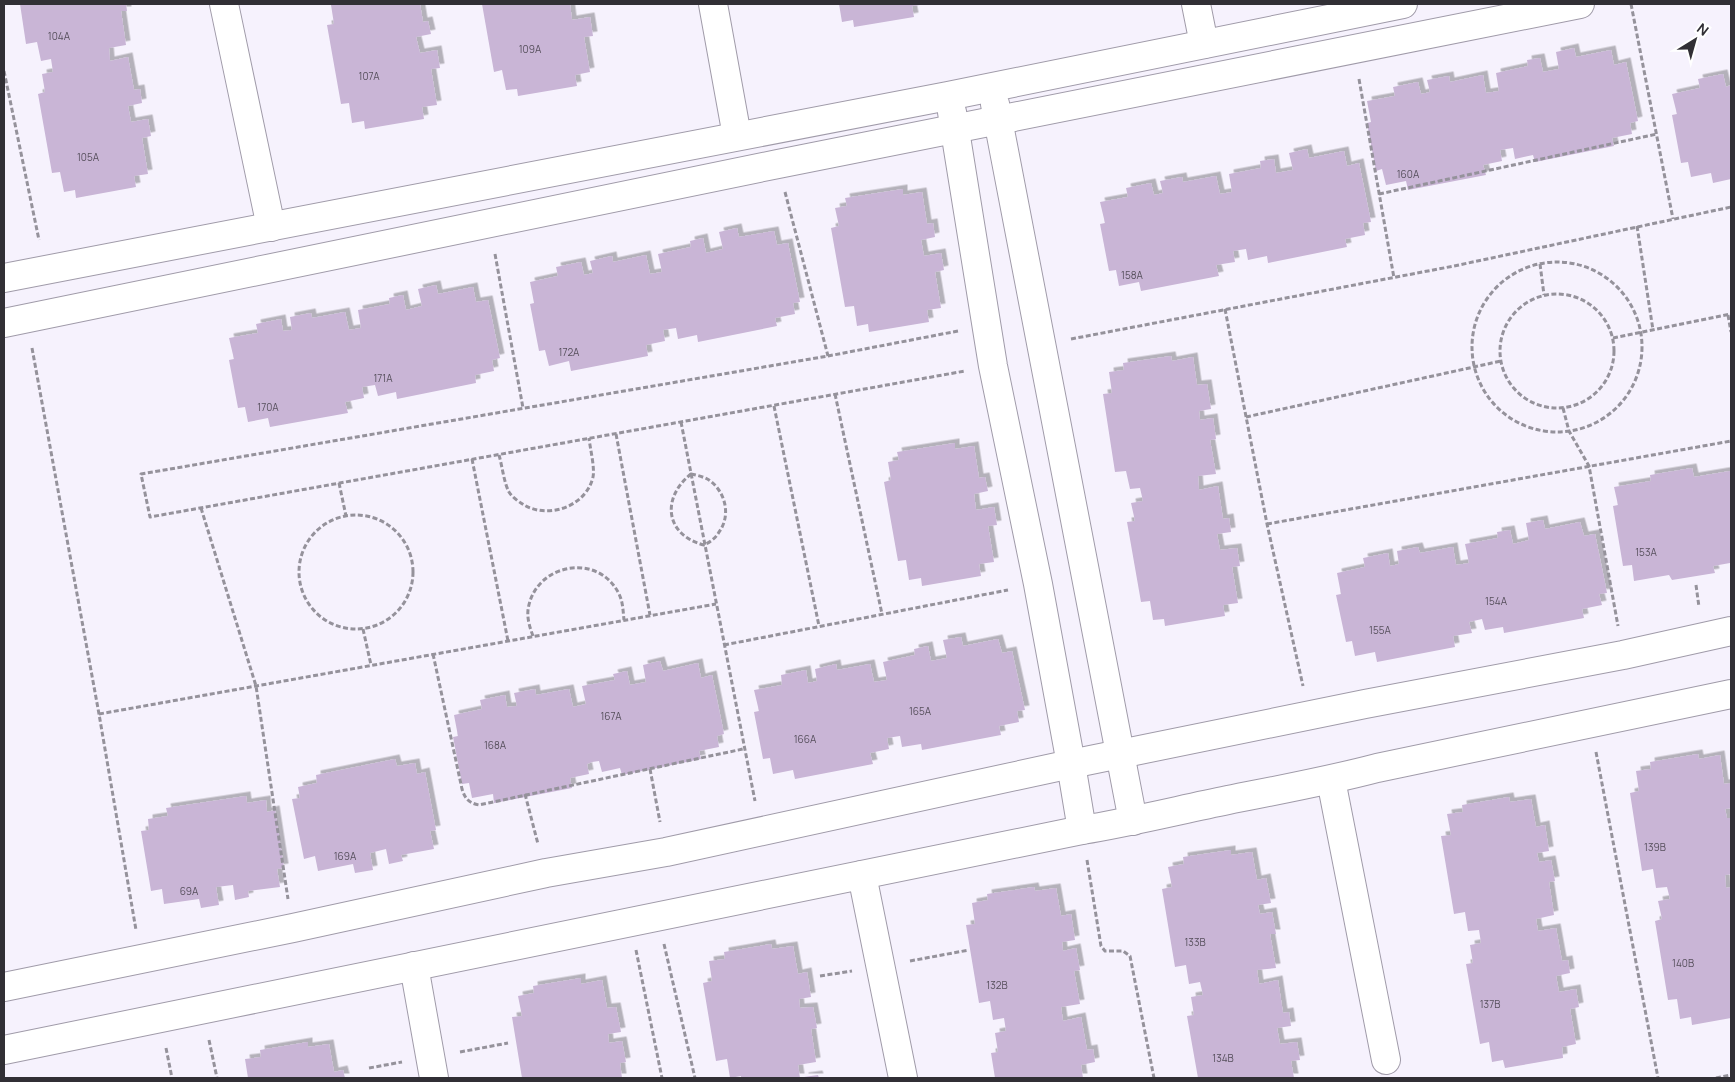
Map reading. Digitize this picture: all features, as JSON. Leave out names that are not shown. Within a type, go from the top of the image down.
[{"type":"street","points":[[224,4],[271,226]]},
{"type":"street","points":[[713,4],[738,136]]},
{"type":"street","points":[[1196,4],[1204,44]]},
{"type":"street","points":[[4,278],[948,96],[1403,4]]},
{"type":"street","points":[[15,320],[778,164],[1580,4]]},
{"type":"street","points":[[991,87],[1132,822]]},
{"type":"street","points":[[948,96],[993,366],[1038,584],[1082,830]]},
{"type":"street","points":[[4,986],[293,928],[546,873],[666,852],[1071,764],[1731,632]]},
{"type":"street","points":[[4,1050],[1082,830],[1132,822],[1331,780],[1377,768],[1731,694]]},
{"type":"street","points":[[1331,780],[1386,1060]]},
{"type":"street","points":[[862,875],[903,1078]]},
{"type":"street","points":[[414,966],[434,1078]]},
{"type":"path","points":[[1631,4],[1674,219]]},
{"type":"path","points":[[1354,49],[1394,278]]},
{"type":"path","points":[[4,71],[46,270]]},
{"type":"path","points":[[1379,194],[1657,134]]},
{"type":"path","points":[[778,164],[828,356]]},
{"type":"path","points":[[1041,344],[1394,278],[1731,207]]},
{"type":"path","points":[[489,224],[523,408]]},
{"type":"path","points":[[1637,226],[1653,330]]},
{"type":"path","points":[[1554,262],[1583,266],[1596,271],[1608,279],[1628,300],[1635,312],[1641,333],[1642,354],[1640,369],[1628,395],[1608,416],[1582,428],[1569,431],[1553,432],[1538,429],[1510,417],[1497,407],[1488,395],[1480,382],[1475,367],[1473,337],[1476,322],[1490,295],[1512,275],[1525,268],[1540,264],[1554,262]]},
{"type":"path","points":[[1540,264],[1544,295]]},
{"type":"path","points":[[1544,295],[1574,296],[1588,303],[1599,312],[1608,324],[1613,338],[1614,354],[1611,370],[1604,384],[1593,395],[1579,404],[1563,408],[1546,407],[1530,401],[1517,390],[1507,377],[1501,361],[1501,344],[1505,327],[1515,312],[1528,302],[1544,295]]},
{"type":"path","points":[[1225,310],[1309,716]]},
{"type":"path","points":[[1613,338],[1729,315],[1731,332]]},
{"type":"path","points":[[15,320],[99,714],[141,959]]},
{"type":"path","points":[[986,325],[828,356],[141,474],[150,517],[993,366]]},
{"type":"path","points":[[1246,417],[1501,361]]},
{"type":"path","points":[[835,394],[882,614]]},
{"type":"path","points":[[774,406],[819,626]]},
{"type":"path","points":[[1563,408],[1569,431],[1589,466],[1623,654]]},
{"type":"path","points":[[681,422],[743,749],[761,832]]},
{"type":"path","points":[[616,434],[650,615]]},
{"type":"path","points":[[499,454],[509,493],[530,508],[543,511],[556,510],[569,506],[580,499],[593,476],[589,438]]},
{"type":"path","points":[[1268,524],[1731,441]]},
{"type":"path","points":[[472,459],[508,641]]},
{"type":"path","points":[[691,474],[675,490],[671,510],[673,520],[684,537],[692,542],[704,545]]},
{"type":"path","points":[[691,474],[708,479],[718,488],[726,510],[725,522],[719,532],[704,545]]},
{"type":"path","points":[[339,483],[346,516]]},
{"type":"path","points":[[201,508],[256,686],[293,928]]},
{"type":"path","points":[[362,515],[379,520],[393,528],[404,541],[411,556],[414,573],[411,589],[404,604],[393,616],[379,625],[362,629],[345,628],[329,622],[315,611],[305,597],[300,580],[300,563],[305,546],[315,532],[329,522],[346,516],[362,515]]},
{"type":"path","points":[[533,636],[528,622],[531,598],[545,578],[567,568],[580,567],[603,575],[619,594],[623,606],[624,620]]},
{"type":"path","points":[[724,645],[1038,584]]},
{"type":"path","points":[[99,714],[716,604]]},
{"type":"path","points":[[362,629],[371,664]]},
{"type":"path","points":[[432,654],[464,797],[471,803],[480,805],[743,749]]},
{"type":"path","points":[[1590,724],[1658,1078]]},
{"type":"path","points":[[650,769],[666,852]]},
{"type":"path","points":[[525,794],[546,873]]},
{"type":"path","points":[[1082,830],[1101,946],[1105,951],[1123,951],[1130,956],[1154,1078]]},
{"type":"path","points":[[658,917],[695,1078]]},
{"type":"path","points":[[631,923],[662,1078]]},
{"type":"path","points":[[203,1010],[217,1078]]},
{"type":"path","points":[[1716,1078],[1724,1078],[1731,1075]]},
{"type":"building","points":[[20,4],[126,4],[127,11],[121,11],[126,45],[109,48],[110,61],[128,57],[134,90],[140,89],[142,103],[128,106],[131,122],[148,119],[151,136],[142,138],[148,174],[134,176],[136,187],[76,198],[75,190],[64,192],[60,172],[52,173],[38,94],[45,92],[42,74],[53,72],[51,59],[41,61],[37,42],[26,44]]},
{"type":"building","points":[[420,4],[423,22],[428,21],[431,34],[416,37],[420,53],[437,50],[440,68],[431,69],[437,105],[422,107],[424,119],[365,129],[364,121],[352,123],[349,103],[341,104],[327,25],[334,24],[331,5]]},
{"type":"building","points":[[482,4],[570,4],[572,20],[590,17],[593,36],[584,37],[590,72],[575,75],[577,86],[518,96],[517,89],[506,90],[502,70],[494,72]]},
{"type":"building","points":[[839,4],[920,5],[912,6],[914,17],[854,27],[853,20],[842,22]]},
{"type":"building","points":[[1574,48],[1576,57],[1611,50],[1614,65],[1626,62],[1638,121],[1630,123],[1632,134],[1612,138],[1614,146],[1535,162],[1533,155],[1515,159],[1513,148],[1500,150],[1502,161],[1483,165],[1486,175],[1408,190],[1406,181],[1386,185],[1382,169],[1376,171],[1367,123],[1371,122],[1367,101],[1395,96],[1393,87],[1418,82],[1421,94],[1430,92],[1427,80],[1449,76],[1450,82],[1483,75],[1486,93],[1499,91],[1496,73],[1528,66],[1527,60],[1540,58],[1543,72],[1559,69],[1556,52]]},
{"type":"building","points":[[1723,74],[1726,87],[1731,85],[1731,179],[1713,183],[1711,173],[1691,177],[1688,162],[1681,163],[1672,115],[1677,114],[1672,94],[1700,88],[1698,79]]},
{"type":"building","points":[[1307,149],[1309,158],[1344,151],[1347,166],[1359,163],[1371,222],[1363,223],[1365,235],[1345,239],[1347,247],[1268,263],[1267,256],[1248,260],[1246,249],[1233,251],[1235,262],[1216,265],[1219,276],[1141,291],[1139,282],[1119,286],[1116,270],[1109,271],[1100,224],[1105,223],[1100,202],[1128,197],[1126,188],[1151,183],[1154,195],[1163,193],[1160,181],[1182,177],[1183,182],[1216,176],[1220,194],[1232,192],[1229,174],[1261,168],[1260,161],[1274,159],[1276,173],[1293,170],[1289,153]]},
{"type":"building","points":[[903,189],[903,195],[922,192],[927,224],[933,223],[935,237],[921,240],[924,256],[941,253],[944,270],[935,272],[941,308],[927,310],[929,322],[869,332],[868,324],[857,326],[854,306],[845,307],[831,228],[839,226],[835,208],[847,206],[845,198]]},
{"type":"building","points":[[737,228],[739,237],[774,231],[777,245],[788,243],[800,302],[793,303],[795,314],[775,318],[777,326],[698,342],[697,335],[678,339],[676,328],[663,330],[665,341],[646,345],[648,356],[571,371],[569,361],[549,366],[545,350],[539,351],[530,304],[534,303],[530,282],[558,276],[556,267],[581,262],[584,275],[593,273],[590,261],[612,256],[613,262],[646,255],[650,274],[662,272],[658,254],[691,247],[690,241],[703,238],[706,253],[723,249],[719,232]]},
{"type":"building","points":[[436,285],[438,294],[473,287],[476,302],[488,300],[500,358],[492,360],[494,371],[475,375],[476,383],[397,399],[396,392],[378,396],[375,385],[362,387],[364,398],[345,402],[348,413],[270,427],[268,418],[248,422],[245,407],[238,408],[229,360],[234,359],[229,338],[258,333],[256,324],[281,319],[283,331],[292,330],[290,317],[311,313],[312,318],[345,312],[349,330],[361,328],[358,310],[390,304],[389,298],[403,295],[406,310],[422,306],[418,289]]},
{"type":"building","points":[[1171,356],[1172,361],[1193,357],[1197,385],[1207,384],[1211,409],[1199,411],[1200,420],[1213,418],[1216,439],[1210,440],[1216,474],[1198,476],[1199,490],[1218,486],[1223,519],[1229,518],[1231,532],[1217,534],[1220,550],[1237,548],[1240,566],[1232,567],[1238,603],[1223,605],[1225,616],[1165,626],[1164,619],[1153,620],[1150,601],[1141,602],[1127,522],[1135,521],[1131,503],[1143,501],[1140,488],[1130,489],[1126,471],[1115,472],[1103,394],[1112,393],[1109,372],[1124,370],[1123,363]]},
{"type":"building","points":[[955,443],[955,449],[974,446],[979,478],[985,477],[988,491],[974,494],[976,510],[994,507],[997,525],[988,526],[994,562],[979,564],[981,576],[922,586],[921,578],[909,580],[906,560],[898,561],[884,482],[891,480],[888,462],[899,460],[897,452]]},
{"type":"building","points":[[1692,468],[1694,477],[1730,471],[1730,563],[1713,566],[1715,573],[1672,580],[1669,575],[1634,581],[1632,565],[1623,566],[1613,506],[1618,505],[1614,487],[1651,481],[1650,475]]},
{"type":"building","points":[[1543,520],[1545,529],[1580,522],[1584,536],[1595,534],[1607,593],[1599,594],[1602,605],[1582,609],[1584,618],[1504,633],[1503,627],[1485,630],[1482,619],[1469,622],[1472,633],[1453,636],[1455,647],[1377,662],[1375,652],[1355,656],[1352,641],[1346,642],[1336,595],[1341,594],[1337,573],[1365,567],[1363,558],[1388,553],[1390,566],[1399,564],[1397,551],[1418,547],[1420,553],[1453,547],[1456,565],[1469,563],[1465,544],[1498,538],[1497,532],[1510,530],[1513,544],[1529,540],[1526,523]]},
{"type":"building","points":[[961,637],[963,646],[998,639],[1002,653],[1012,651],[1025,710],[1017,711],[1019,722],[999,726],[1001,735],[922,750],[921,744],[902,747],[900,736],[887,738],[889,749],[870,753],[873,764],[795,779],[793,770],[773,774],[770,758],[763,759],[754,712],[759,711],[754,690],[782,685],[781,675],[806,670],[808,683],[817,681],[815,669],[836,664],[837,670],[870,664],[874,682],[887,680],[883,662],[915,655],[914,649],[928,646],[931,661],[947,658],[943,640]]},
{"type":"building","points":[[660,661],[663,671],[698,663],[701,678],[712,675],[724,734],[717,736],[719,747],[699,751],[701,759],[622,775],[620,768],[602,772],[599,761],[592,762],[587,764],[589,774],[570,778],[572,788],[494,803],[493,794],[472,798],[469,783],[462,784],[453,737],[458,736],[454,715],[482,709],[480,700],[505,695],[507,707],[517,706],[514,693],[535,689],[536,695],[569,689],[573,707],[586,704],[582,686],[615,680],[613,674],[627,671],[630,685],[646,682],[643,665]]},
{"type":"building","points":[[1698,754],[1699,759],[1720,755],[1724,784],[1731,783],[1731,808],[1725,809],[1727,818],[1731,818],[1731,874],[1725,875],[1726,888],[1731,887],[1731,1018],[1692,1025],[1691,1017],[1680,1019],[1677,999],[1668,1000],[1655,921],[1662,919],[1658,901],[1670,899],[1667,887],[1656,888],[1653,869],[1642,871],[1630,793],[1639,791],[1636,771],[1651,769],[1650,762]]},
{"type":"building","points":[[395,759],[397,766],[415,763],[417,774],[425,772],[436,830],[430,831],[434,849],[401,855],[403,861],[389,864],[386,849],[370,853],[373,870],[355,873],[353,864],[318,871],[315,856],[304,859],[292,799],[300,798],[298,787],[317,783],[316,775]]},
{"type":"building","points":[[246,796],[247,803],[266,800],[267,812],[275,810],[284,868],[277,869],[280,887],[248,891],[249,897],[235,900],[233,885],[216,887],[219,905],[201,908],[199,899],[164,904],[162,889],[151,891],[141,831],[149,830],[148,819],[168,816],[166,808]]},
{"type":"building","points":[[1509,797],[1510,802],[1531,799],[1536,827],[1545,825],[1549,851],[1537,853],[1539,862],[1551,860],[1555,881],[1549,882],[1554,915],[1536,919],[1538,931],[1556,928],[1562,961],[1568,960],[1570,973],[1556,976],[1559,992],[1576,989],[1579,1007],[1570,1009],[1576,1044],[1562,1047],[1563,1058],[1505,1068],[1503,1060],[1492,1062],[1489,1042],[1480,1044],[1466,964],[1473,963],[1470,945],[1481,943],[1479,930],[1468,931],[1465,912],[1454,914],[1441,836],[1451,835],[1447,814],[1463,812],[1462,805]]},
{"type":"building","points":[[1231,850],[1231,855],[1252,852],[1257,880],[1266,878],[1271,903],[1258,905],[1260,914],[1272,912],[1276,934],[1270,934],[1276,968],[1257,970],[1259,984],[1278,980],[1283,1013],[1289,1012],[1291,1026],[1277,1028],[1280,1044],[1297,1042],[1300,1060],[1291,1061],[1294,1078],[1198,1078],[1187,1016],[1194,1015],[1191,997],[1203,995],[1200,982],[1189,984],[1186,965],[1175,967],[1162,889],[1172,887],[1168,867],[1184,864],[1183,857]]},
{"type":"building","points":[[1034,887],[1035,891],[1056,888],[1061,916],[1071,914],[1075,940],[1062,942],[1063,951],[1076,948],[1080,970],[1074,971],[1080,1004],[1061,1007],[1063,1021],[1081,1017],[1087,1050],[1093,1049],[1095,1062],[1081,1065],[1083,1078],[995,1078],[991,1053],[998,1052],[995,1033],[1006,1031],[1004,1018],[993,1020],[990,1001],[979,1003],[966,925],[975,924],[972,903],[988,900],[987,894]]},
{"type":"building","points":[[771,944],[772,949],[793,946],[798,974],[807,972],[811,997],[799,999],[800,1008],[813,1007],[817,1028],[811,1029],[816,1062],[798,1065],[800,1078],[741,1078],[741,1076],[730,1078],[727,1059],[716,1061],[703,983],[712,981],[709,961],[725,959],[724,952]]},
{"type":"building","points":[[581,978],[581,984],[602,980],[607,1008],[616,1007],[621,1032],[608,1034],[609,1043],[622,1041],[626,1062],[620,1063],[622,1078],[522,1078],[512,1017],[522,1016],[518,996],[534,993],[533,986]]},
{"type":"building","points":[[308,1042],[308,1047],[329,1044],[334,1072],[343,1070],[345,1078],[248,1078],[245,1059],[261,1057],[260,1050]]},
{"type":"building","points":[[818,1075],[819,1078],[804,1078],[804,1077]]}]
